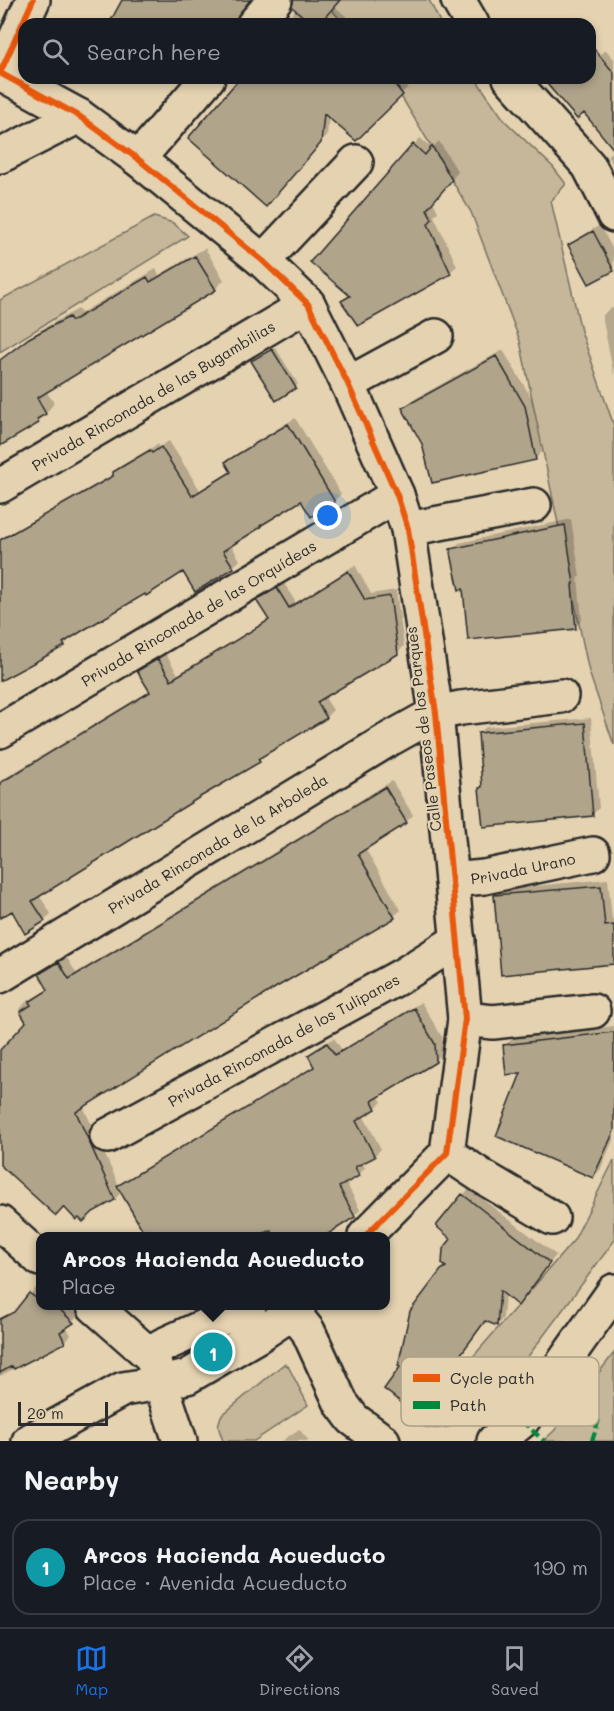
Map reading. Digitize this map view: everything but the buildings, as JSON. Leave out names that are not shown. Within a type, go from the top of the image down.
[{"type":"street","points":[[25,18],[33,0]]},
{"type":"street","points":[[259,18],[275,0]]},
{"type":"street","points":[[458,0],[468,18]]},
{"type":"street","points":[[0,74],[18,34]]},
{"type":"street","name":"Calle Paseos de los Parques","points":[[0,74],[18,84]]},
{"type":"street","name":"Calle Paseos de los Parques","points":[[19,84],[79,116],[138,159],[263,261],[308,304],[348,384],[397,495],[408,529],[436,713],[465,1019],[447,1153]]},
{"type":"street","points":[[138,159],[203,84]]},
{"type":"street","points":[[515,84],[589,166],[614,215]]},
{"type":"street","points":[[0,156],[79,116]]},
{"type":"street","points":[[263,261],[356,162]]},
{"type":"street","name":"Privada Rinconada de las Bugambilias","points":[[0,486],[308,304]]},
{"type":"street","points":[[348,384],[436,336]]},
{"type":"street","name":"Privada Rinconada de las Orquídeas","points":[[0,731],[397,495]]},
{"type":"street","points":[[408,529],[534,505]]},
{"type":"street","name":"Privada Rinconada de la Arboleda","points":[[0,976],[386,741],[436,713],[561,696]]},
{"type":"street","name":"Privada Urano","points":[[452,880],[484,877],[593,854]]},
{"type":"street","name":"Privada Rinconada de los Tulipanes","points":[[107,1136],[404,975],[458,940]]},
{"type":"street","points":[[465,1019],[493,1022],[594,1011]]},
{"type":"street","points":[[369,1232],[447,1153],[552,1218]]},
{"type":"street","points":[[0,1224],[36,1256]]},
{"type":"street","points":[[567,1357],[614,1291]]},
{"type":"street","points":[[99,1310],[156,1370],[180,1441]]},
{"type":"street","points":[[156,1370],[161,1346],[238,1310]]},
{"type":"street","points":[[34,1440],[156,1370],[188,1377],[259,1335],[290,1310]]},
{"type":"street","points":[[294,1310],[308,1331],[341,1403],[353,1419],[383,1441]]},
{"type":"street","points":[[494,1441],[505,1436],[516,1426]]},
{"type":"shaded area","points":[[323,0],[429,0],[438,18],[339,18]]},
{"type":"shaded area","points":[[394,84],[479,84],[505,121],[553,167],[566,184],[551,201],[581,331],[614,426],[614,745],[589,672],[520,341],[471,212]]},
{"type":"shaded area","points":[[154,217],[173,223],[188,236],[0,352],[0,300]]},
{"type":"shaded area","points":[[614,1160],[614,1241],[528,1357],[473,1357],[574,1240]]},
{"type":"shaded area","points":[[614,1353],[614,1441],[543,1441],[558,1426],[599,1426],[599,1372]]},
{"type":"shaded area","points":[[284,1364],[288,1366],[308,1405],[254,1441],[223,1441],[218,1426],[221,1416]]},
{"type":"shaded area","points":[[422,1426],[451,1426],[444,1428]]},
{"type":"marked path","points":[[528,1426],[544,1441]]},
{"type":"marked path","points":[[592,1441],[597,1426]]},
{"type":"cycle path","points":[[25,18],[33,0]]},
{"type":"cycle path","points":[[18,33],[0,73],[18,83]]},
{"type":"cycle path","points":[[20,84],[79,116],[138,159],[263,261],[308,304],[348,384],[397,495],[408,529],[436,713],[465,1019],[447,1153],[369,1232]]},
{"type":"place","name":"Arcos Hacienda Acueducto","points":[[213,1352]]}]
